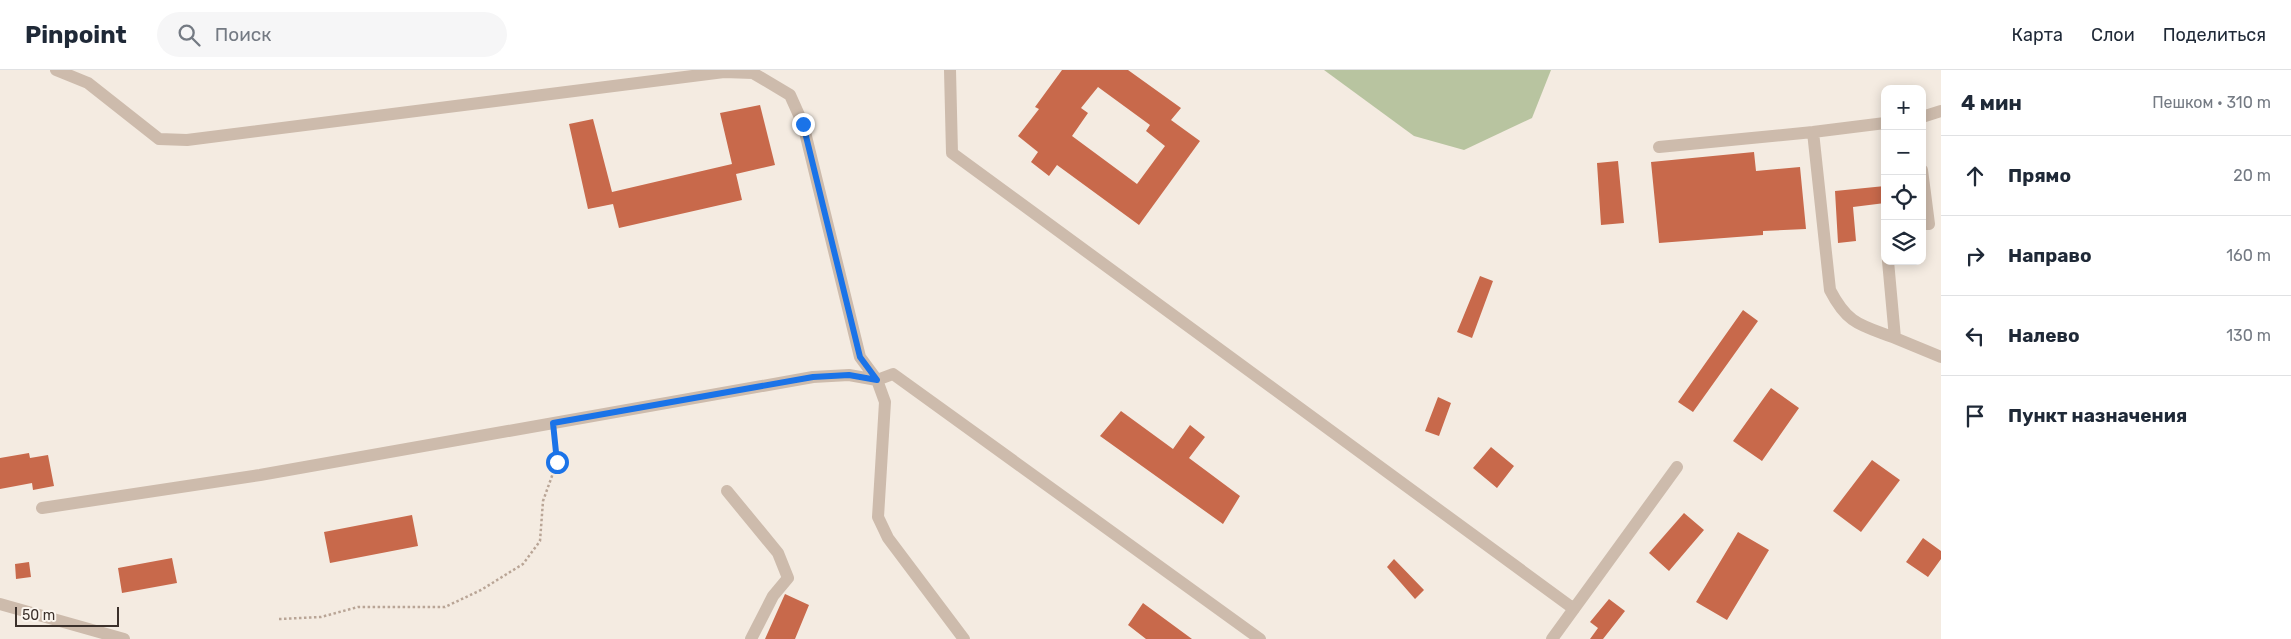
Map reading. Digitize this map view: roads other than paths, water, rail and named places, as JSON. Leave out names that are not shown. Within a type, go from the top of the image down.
[{"type":"street","points":[[56,70],[88,83],[159,139],[186,140],[724,72],[753,73],[790,95],[803,124],[860,357],[877,380],[886,402],[878,517],[888,538],[964,639]]},
{"type":"street","points":[[950,70],[952,153],[1574,609]]},
{"type":"street","points":[[1926,116],[1941,111]]},
{"type":"street","points":[[1659,147],[1881,124]]},
{"type":"street","points":[[1813,132],[1830,290],[1840,310],[1856,323],[1941,357]]},
{"type":"street","points":[[1923,175],[1929,224],[1926,224]]},
{"type":"street","points":[[1888,265],[1895,338]]},
{"type":"street","points":[[42,508],[260,475],[813,377],[849,375],[877,380],[893,374],[1260,639]]},
{"type":"street","points":[[1552,639],[1677,467]]},
{"type":"street","points":[[727,491],[778,553],[788,578],[774,596],[751,639]]},
{"type":"street","points":[[0,604],[124,639]]}]
